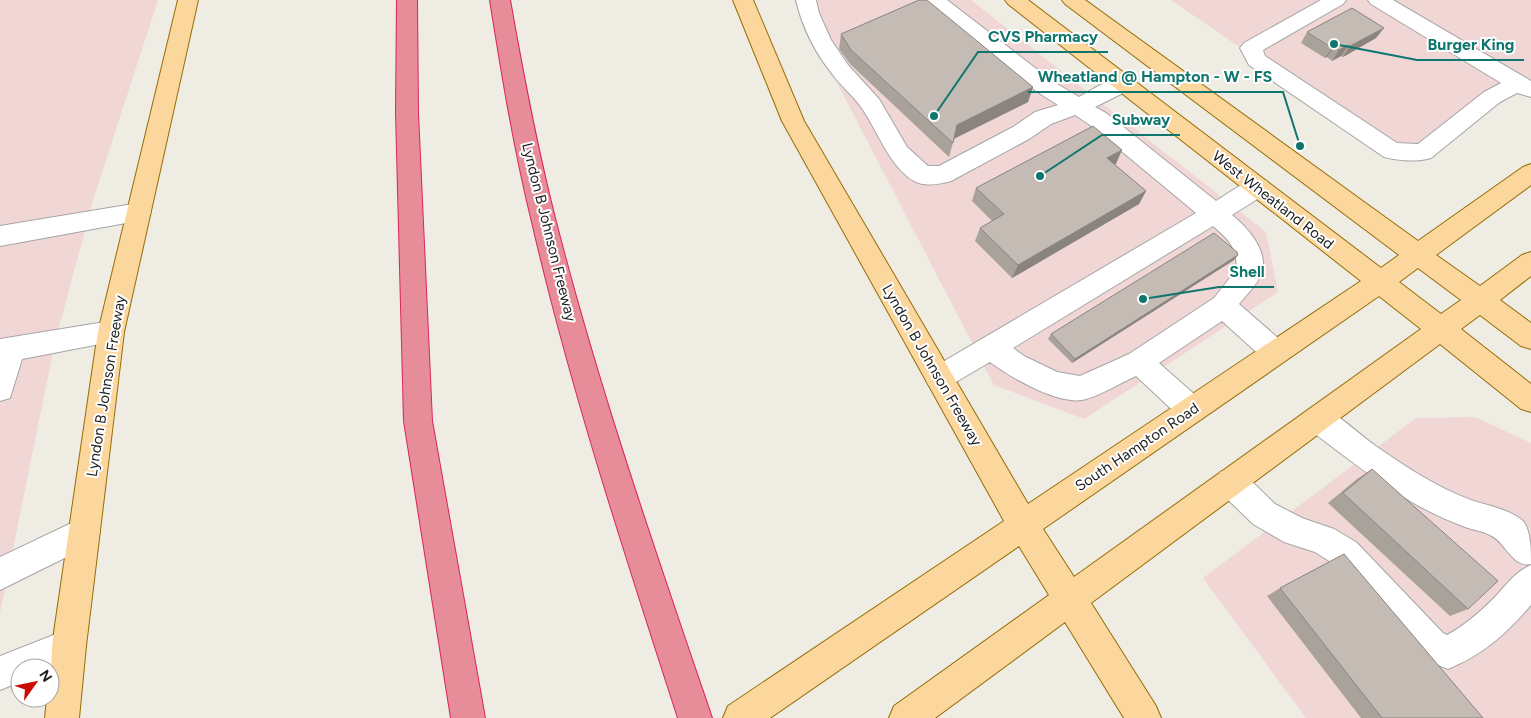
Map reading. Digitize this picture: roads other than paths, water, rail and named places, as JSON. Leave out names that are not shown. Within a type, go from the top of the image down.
[{"type":"highway","points":[[408,0],[407,113],[418,421],[468,718]]},
{"type":"highway","name":"Lyndon B Johnson Freeway","points":[[500,0],[510,63],[546,230],[588,386],[694,718]]},
{"type":"main road","name":"Lyndon B Johnson Freeway","points":[[62,718],[69,646],[111,332],[188,0]]},
{"type":"main road","name":"Lyndon B Johnson Freeway","points":[[743,0],[793,121],[1023,525],[1144,718]]},
{"type":"main road","name":"West Wheatland Road","points":[[1015,0],[1259,187],[1531,400]]},
{"type":"main road","points":[[1072,0],[1531,338]]},
{"type":"main road","name":"South Hampton Road","points":[[740,718],[1380,282],[1531,173]]},
{"type":"main road","points":[[906,718],[1441,330],[1531,262]]},
{"type":"lane","points":[[806,0],[809,14],[821,40],[840,70],[871,104],[899,153],[922,175],[944,175],[1004,143],[1043,118],[1079,106],[1124,84]]},
{"type":"lane","points":[[934,0],[1044,86],[1098,119],[1238,233],[1249,253],[1250,271],[1223,306],[1139,362],[1081,388],[1052,384],[1014,364],[991,348]]},
{"type":"lane","points":[[1336,0],[1251,48],[1257,60],[1392,151],[1423,152],[1492,97],[1524,87]]},
{"type":"lane","points":[[1378,0],[1524,87]]},
{"type":"lane","points":[[939,378],[1259,187]]},
{"type":"lane","points":[[0,236],[139,212]]},
{"type":"lane","points":[[1223,306],[1275,352]]},
{"type":"lane","points":[[0,389],[5,350],[111,332]]},
{"type":"lane","points":[[1139,362],[1192,410]]},
{"type":"lane","points":[[1318,419],[1367,457],[1428,496],[1464,512],[1499,523],[1513,532],[1529,552]]},
{"type":"lane","points":[[1231,482],[1264,514],[1295,531],[1323,540],[1345,553],[1430,645],[1448,652],[1470,641],[1505,610],[1531,581]]},
{"type":"lane","points":[[0,574],[84,532]]},
{"type":"lane","points":[[0,673],[69,646]]},
{"type":"place","name":"Burger King","points":[[1334,44]]},
{"type":"place","name":"CVS Pharmacy","points":[[934,116]]},
{"type":"place","name":"Wheatland @ Hampton - W - FS","points":[[1300,146]]},
{"type":"place","name":"Subway","points":[[1040,176]]},
{"type":"place","name":"Shell","points":[[1143,299]]}]
